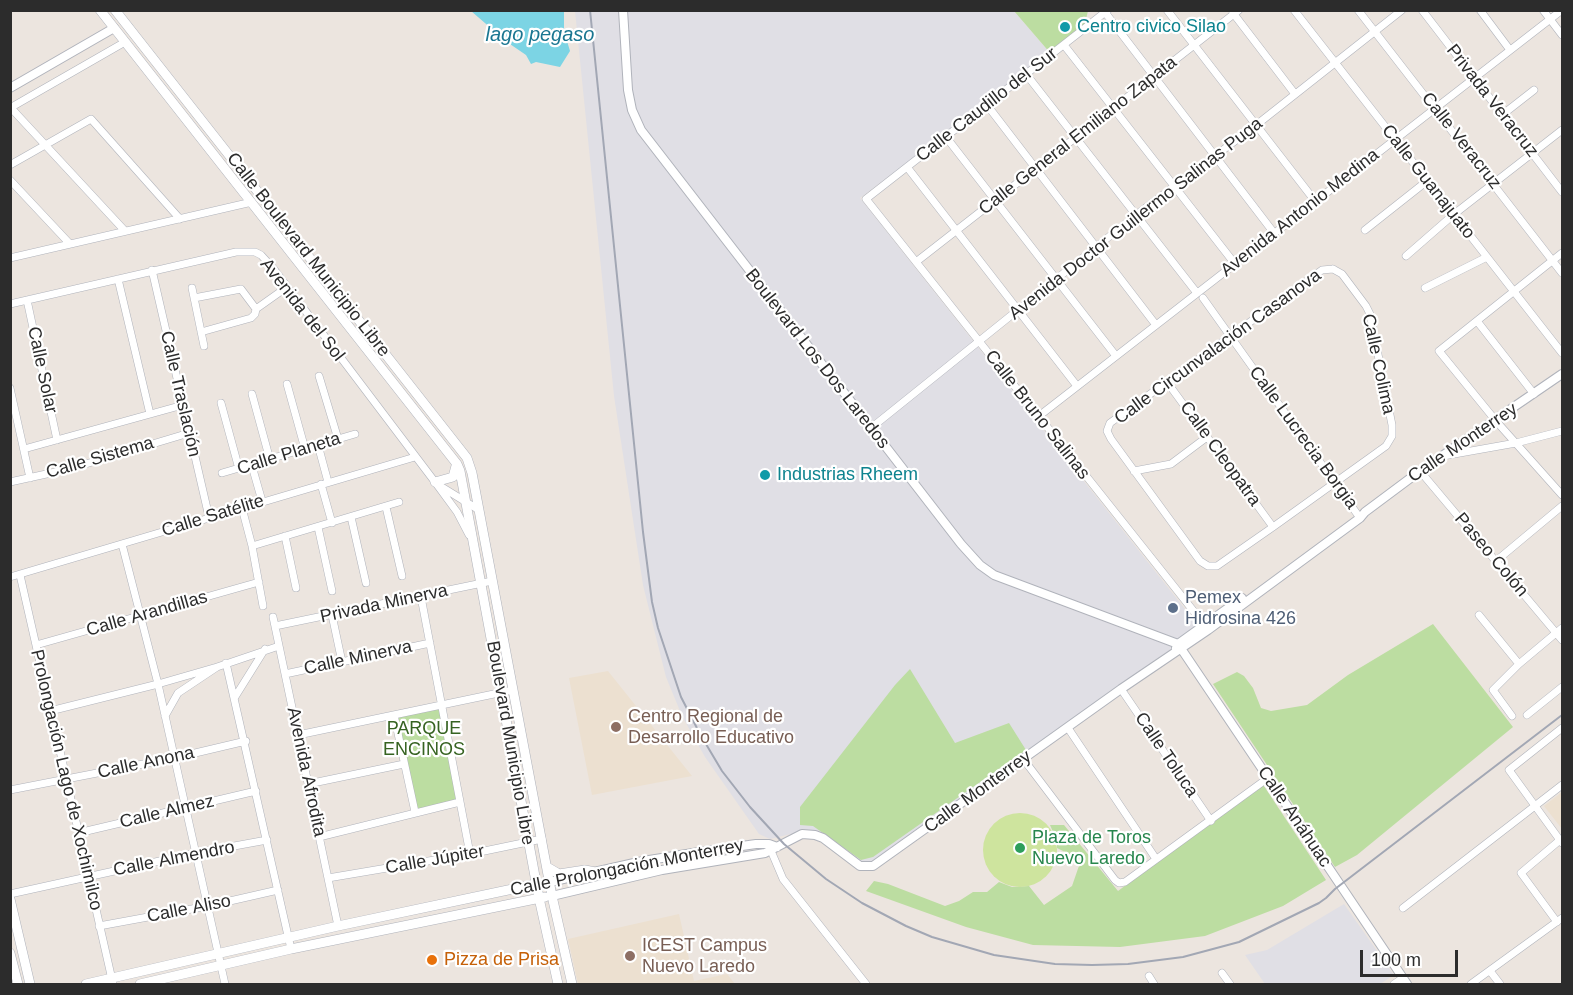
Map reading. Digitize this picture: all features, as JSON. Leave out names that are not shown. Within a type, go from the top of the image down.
[{"type":"main road","name":"Calle Boulevard Municipio Libre","points":[[100,10],[457,464],[465,501]]},
{"type":"main road","name":"Calle Boulevard Municipio Libre","points":[[115,10],[460,447],[472,473],[479,510]]},
{"type":"main road","points":[[435,482],[453,477],[457,464]]},
{"type":"main road","name":"Boulevard Municipio Libre","points":[[465,501],[539,898],[558,984]]},
{"type":"main road","name":"Boulevard Municipio Libre","points":[[479,510],[552,896],[572,984]]},
{"type":"main road","points":[[521,802],[534,800]]},
{"type":"main road","points":[[547,867],[559,874],[585,870],[595,872]]},
{"type":"main road","name":"Calle Prolongación Monterrey","points":[[86,984],[112,982],[338,926],[550,882]]},
{"type":"main road","name":"Calle Prolongación Monterrey","points":[[140,984],[291,949],[552,896]]},
{"type":"main road","points":[[10,899],[30,984]]},
{"type":"main road","points":[[10,953],[18,984]]},
{"type":"street","name":"Boulevard Los Dos Laredos","points":[[623,10],[628,90],[632,110],[641,130],[956,538],[987,571],[1180,647]]},
{"type":"street","points":[[1167,10],[1315,201]]},
{"type":"street","name":"Calle Guanajuato","points":[[1294,10],[1563,353]]},
{"type":"street","name":"Calle Veracruz","points":[[1358,10],[1563,273]]},
{"type":"street","name":"Avenida Doctor Guillermo Salinas Puga","points":[[871,428],[1136,215],[1255,126],[1402,10]]},
{"type":"street","name":"Privada Veracruz","points":[[1422,10],[1563,192]]},
{"type":"street","points":[[1480,10],[1510,50]]},
{"type":"street","points":[[1543,10],[1563,35]]},
{"type":"street","name":"Avenida Antonio Medina","points":[[1039,416],[1156,325],[1200,296],[1274,233],[1562,10]]},
{"type":"street","points":[[1105,11],[1274,233]]},
{"type":"street","name":"Calle Caudillo del Sur","points":[[866,199],[1105,11]]},
{"type":"street","points":[[1235,12],[1295,94]]},
{"type":"street","name":"Calle General Emiliano Zapata","points":[[916,262],[1235,12]]},
{"type":"street","points":[[10,88],[114,28]]},
{"type":"street","points":[[125,42],[11,108],[125,231]]},
{"type":"street","points":[[1064,45],[1235,264]]},
{"type":"street","name":"Calle Lucrecia Borgia","points":[[1026,74],[1200,296],[1361,515]]},
{"type":"street","points":[[1502,115],[1534,90]]},
{"type":"street","points":[[987,105],[1156,325]]},
{"type":"street","points":[[10,165],[91,119],[180,219]]},
{"type":"street","points":[[1406,256],[1453,215],[1563,130]]},
{"type":"street","points":[[946,137],[1116,356]]},
{"type":"street","points":[[907,167],[1077,386]]},
{"type":"street","points":[[10,180],[70,244]]},
{"type":"street","points":[[1365,230],[1427,181]]},
{"type":"street","name":"Calle Bruno Salinas","points":[[866,199],[1206,628]]},
{"type":"street","points":[[10,258],[252,202]]},
{"type":"street","name":"Avenida del Sol","points":[[10,304],[236,252],[255,252],[267,261],[435,482],[461,519],[473,543]]},
{"type":"street","points":[[1563,252],[1439,351],[1496,421],[1563,495]]},
{"type":"street","points":[[1425,288],[1487,257]]},
{"type":"street","name":"Calle Circunvalación Casanova","points":[[1134,471],[1111,439],[1107,430],[1110,423],[1322,270],[1333,268]]},
{"type":"street","name":"Calle Colima","points":[[1333,268],[1342,274],[1370,314],[1392,425],[1392,436],[1386,446],[1336,483]]},
{"type":"street","name":"Calle Traslación","points":[[152,270],[209,517]]},
{"type":"street","points":[[118,279],[150,414]]},
{"type":"street","points":[[201,332],[250,318],[255,314],[256,309],[287,287]]},
{"type":"street","points":[[192,288],[204,346]]},
{"type":"street","points":[[194,298],[241,289],[256,309]]},
{"type":"street","name":"Calle Solar","points":[[27,300],[57,440]]},
{"type":"street","points":[[1477,321],[1534,394]]},
{"type":"street","name":"Calle Monterrey","points":[[772,847],[807,833],[823,838],[860,866],[867,868],[873,866],[1173,653],[1420,471],[1563,374]]},
{"type":"street","points":[[318,375],[338,439]]},
{"type":"street","name":"Calle Cleopatra","points":[[1167,382],[1273,527]]},
{"type":"street","points":[[287,384],[305,448]]},
{"type":"street","points":[[10,388],[30,478]]},
{"type":"street","points":[[252,394],[270,460]]},
{"type":"street","points":[[221,403],[239,469]]},
{"type":"street","points":[[24,449],[183,405]]},
{"type":"street","points":[[1443,456],[1516,443],[1563,431]]},
{"type":"street","name":"Calle Sistema","points":[[10,482],[69,469],[189,433]]},
{"type":"street","name":"Calle Planeta","points":[[222,474],[355,434]]},
{"type":"street","points":[[1208,437],[1171,464],[1134,471],[1200,561],[1208,566],[1217,566],[1336,483]]},
{"type":"street","points":[[318,445],[332,522]]},
{"type":"street","name":"Calle Satélite","points":[[10,577],[415,457]]},
{"type":"street","points":[[252,466],[262,501]]},
{"type":"street","name":"Paseo Colón","points":[[1420,471],[1496,561],[1560,630],[1563,640]]},
{"type":"street","points":[[435,482],[479,510]]},
{"type":"street","points":[[252,546],[399,502]]},
{"type":"street","points":[[1496,561],[1563,506]]},
{"type":"street","points":[[386,507],[402,576]]},
{"type":"street","points":[[242,508],[252,546],[263,606]]},
{"type":"street","points":[[351,517],[366,583]]},
{"type":"street","points":[[318,527],[332,591]]},
{"type":"street","points":[[285,536],[296,588]]},
{"type":"street","points":[[122,544],[158,684],[225,984]]},
{"type":"street","name":"Prolongación Lago de Xochimilco","points":[[20,575],[112,982]]},
{"type":"street","name":"Privada Minerva","points":[[275,626],[492,581]]},
{"type":"street","name":"Calle Arandillas","points":[[36,645],[259,582]]},
{"type":"street","points":[[421,597],[470,854]]},
{"type":"street","points":[[332,615],[342,662]]},
{"type":"street","points":[[1479,615],[1519,664]]},
{"type":"street","name":"Avenida Afrodita","points":[[273,617],[338,926]]},
{"type":"street","points":[[1512,716],[1493,690],[1519,664],[1560,630]]},
{"type":"street","name":"Calle Minerva","points":[[285,674],[430,643]]},
{"type":"street","name":"Calle Minerva","points":[[165,716],[178,693],[216,667],[279,646]]},
{"type":"street","name":"Calle Anáhuac","points":[[1180,647],[1405,981]]},
{"type":"street","points":[[235,697],[265,649]]},
{"type":"street","points":[[226,663],[246,741],[291,949]]},
{"type":"street","points":[[50,711],[216,667]]},
{"type":"street","points":[[1527,715],[1563,687]]},
{"type":"street","name":"Calle Toluca","points":[[1121,689],[1211,821]]},
{"type":"street","points":[[298,735],[513,690]]},
{"type":"street","points":[[394,715],[415,812]]},
{"type":"street","points":[[1068,728],[1156,859]]},
{"type":"street","points":[[1471,984],[1560,920],[1521,873],[1562,842],[1509,770],[1563,728]]},
{"type":"street","name":"Calle Anona","points":[[10,790],[174,758],[246,741]]},
{"type":"street","points":[[1024,760],[1119,883],[1125,882],[1268,778]]},
{"type":"street","points":[[308,784],[404,764]]},
{"type":"street","points":[[1403,908],[1563,785]]},
{"type":"street","name":"Calle Almez","points":[[78,832],[256,791]]},
{"type":"street","points":[[319,837],[460,802]]},
{"type":"street","name":"Calle Júpiter","points":[[328,878],[470,854],[542,839]]},
{"type":"street","name":"Calle Almendro","points":[[10,894],[196,853],[267,840]]},
{"type":"street","name":"Calle Prolongación Monterrey","points":[[550,882],[690,853],[756,844],[772,847]]},
{"type":"street","points":[[772,847],[783,879],[866,984]]},
{"type":"street","name":"Calle Prolongación Monterrey","points":[[552,896],[662,870],[757,855],[772,847]]},
{"type":"street","name":"Calle Aliso","points":[[99,926],[208,906],[278,890]]},
{"type":"street","points":[[1490,971],[1500,984]]},
{"type":"street","points":[[1222,973],[1230,984]]},
{"type":"street","points":[[1149,976],[1155,984]]},
{"type":"street","points":[[1394,984],[1405,981]]},
{"type":"shaded area","points":[[575,11],[1014,11],[1051,54],[860,198],[1200,628],[867,870],[815,831],[803,831],[770,839],[759,834],[705,757],[682,716],[666,677],[643,585],[614,396]]},
{"type":"shaded area","name":"Centro Regional de Desarrollo Educativo","points":[[608,671],[692,776],[592,795],[569,678]]},
{"type":"shaded area","points":[[1562,792],[1562,829],[1544,806]]},
{"type":"shaded area","points":[[1344,904],[1394,975],[1380,984],[1265,984],[1245,955],[1267,950]]},
{"type":"shaded area","name":"ICEST Campus Nuevo Laredo","points":[[679,914],[694,981],[727,974],[735,984],[578,984],[568,939]]},
{"type":"green space","points":[[1014,11],[1088,11],[1084,27],[1051,54]]},
{"type":"green space","points":[[1433,624],[1513,727],[1357,855],[1335,867],[1213,684],[1237,672],[1244,676],[1253,688],[1261,708],[1271,711],[1307,705],[1348,675]]},
{"type":"green space","points":[[910,669],[955,743],[1009,723],[1026,750],[873,857],[861,860],[813,826],[800,825],[800,807]]},
{"type":"green space","name":"PARQUE ENCINOS","points":[[442,705],[460,802],[415,812],[394,715]]},
{"type":"green space","points":[[1262,783],[1326,880],[1283,906],[1205,936],[1120,947],[1033,945],[966,927],[866,891],[874,881],[888,884],[945,906],[973,892],[987,892],[999,882],[1012,887],[1029,886],[1044,905],[1072,886],[1081,860],[1057,848],[1057,841],[1050,825],[1064,825],[1118,891]]},
{"type":"green space","name":"Plaza de Toros Nuevo Laredo","points":[[1020,813],[1041,819],[1051,829],[1057,850],[1051,871],[1041,881],[1020,887],[999,881],[989,871],[983,850],[989,829],[999,819]]},
{"type":"water","name":"lago pegaso","points":[[471,11],[564,11],[564,31],[570,51],[560,67],[536,62],[531,64],[526,55]]},
{"type":"railway","points":[[590,10],[643,532],[652,602],[658,628],[681,697],[722,771],[750,807],[784,844],[826,879],[862,903],[906,926],[932,937],[994,955],[1055,964],[1092,965],[1128,964],[1183,957],[1239,942],[1319,903],[1562,715]]},
{"type":"place","name":"Centro civico Silao","points":[[1065,27]]},
{"type":"place","name":"Industrias Rheem","points":[[765,475]]},
{"type":"place","name":"Pemex Hidrosina 426","points":[[1173,608]]},
{"type":"place","name":"Centro Regional de Desarrollo Educativo","points":[[616,727]]},
{"type":"place","name":"Plaza de Toros Nuevo Laredo","points":[[1020,848]]},
{"type":"place","name":"ICEST Campus Nuevo Laredo","points":[[630,956]]},
{"type":"place","name":"Pizza de Prisa","points":[[432,960]]}]
